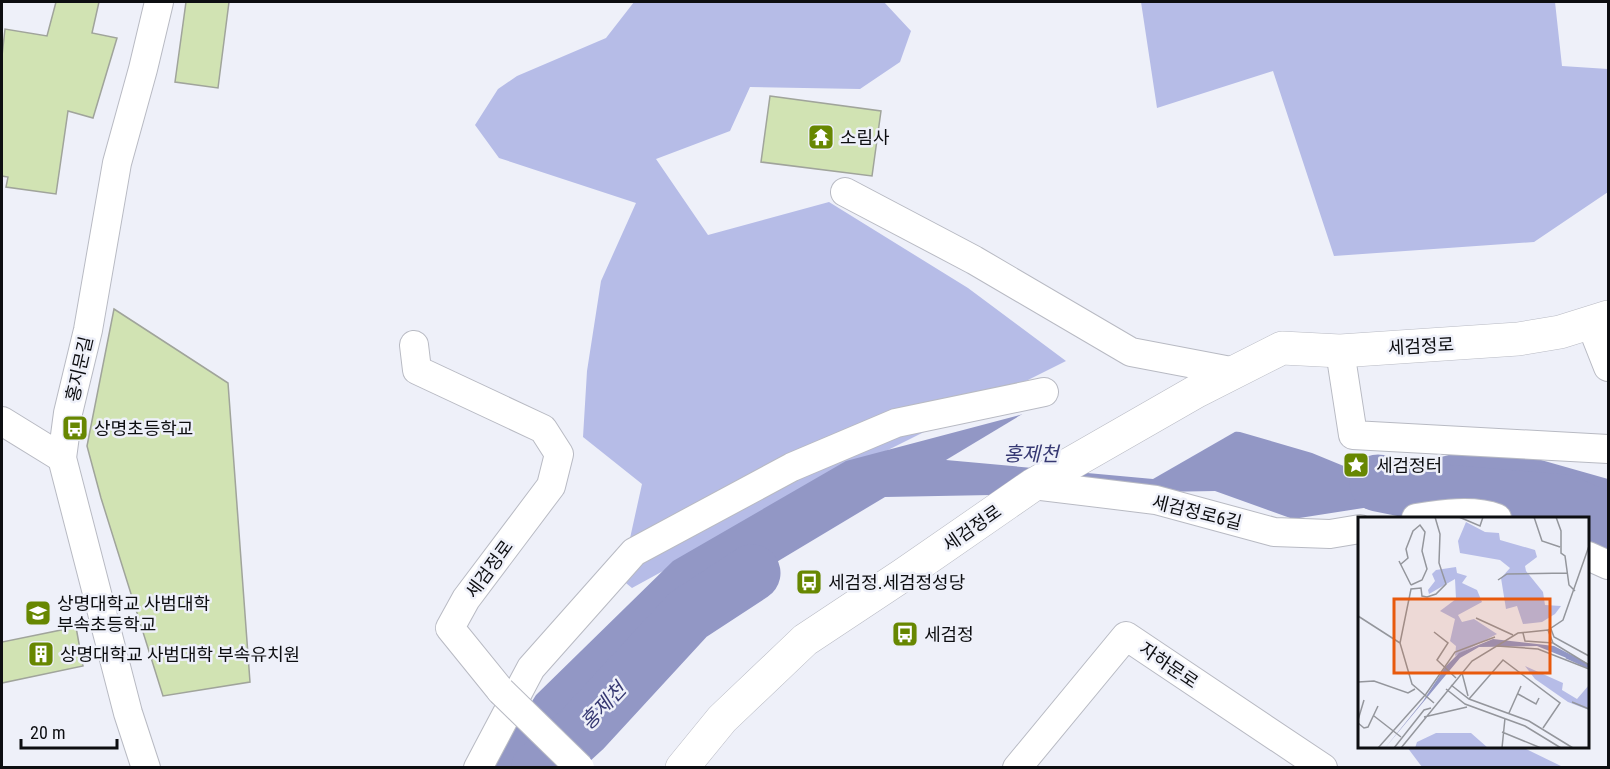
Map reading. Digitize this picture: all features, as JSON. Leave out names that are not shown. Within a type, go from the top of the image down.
[{"type":"main road","name":"세검정로","points":[[682,768],[701,754],[722,719],[805,640],[1045,478],[1197,391],[1282,348],[1340,351],[1518,339],[1600,321]]},
{"type":"street","name":"홍지문길","points":[[146,768],[128,713],[62,458],[68,412],[88,330],[117,163],[159,2]]},
{"type":"street","points":[[845,192],[974,260],[1131,351],[1236,372]]},
{"type":"street","points":[[1600,321],[1608,367]]},
{"type":"street","name":"세검정로","points":[[414,345],[417,370],[543,429],[559,454],[550,486],[466,599],[450,628],[501,691],[580,768]]},
{"type":"street","points":[[1340,351],[1353,435],[1608,449]]},
{"type":"street","points":[[478,768],[531,668],[634,552],[792,467],[896,423],[1044,392]]},
{"type":"street","points":[[2,421],[62,458]]},
{"type":"street","name":"세검정로6길","points":[[1045,478],[1155,500],[1274,532],[1330,534],[1358,529]]},
{"type":"street","points":[[1426,517],[1441,514],[1487,514],[1493,517]]},
{"type":"street","points":[[1589,557],[1608,565]]},
{"type":"street","name":"자하문로","points":[[1017,768],[1126,636],[1323,768]]},
{"type":"shaded area","points":[[634,2],[884,2],[911,31],[900,62],[860,89],[750,87],[730,131],[656,159],[708,235],[829,202],[968,288],[1066,361],[840,474],[632,588],[621,579],[642,484],[583,437],[587,371],[601,281],[636,203],[499,158],[475,125],[498,89],[517,76],[606,38]]},
{"type":"shaded area","points":[[1141,2],[1555,2],[1562,66],[1608,69],[1608,192],[1534,242],[1334,256],[1273,71],[1157,108]]},
{"type":"shaded area","points":[[1408,748],[1524,748],[1563,767],[1422,767]]},
{"type":"water","name":"홍제천","points":[[1027,413],[1240,432],[1312,453],[1368,476],[1468,450],[1541,460],[1608,479],[1608,528],[1589,522],[1589,517],[1575,517],[1485,489],[1293,519],[1215,491],[885,497],[688,615],[583,729],[555,767],[490,768],[536,695],[673,561],[846,461]]},
{"type":"pier","points":[[1029,410],[1240,429],[1153,479],[946,460]]},
{"type":"building","points":[[56,2],[99,2],[92,33],[117,38],[93,118],[68,111],[56,194],[6,187],[8,177],[2,176],[2,56],[5,29],[47,36]]},
{"type":"building","points":[[186,2],[229,2],[218,88],[175,82]]},
{"type":"building","name":"소림사","points":[[770,96],[881,111],[872,176],[761,162]]},
{"type":"building","points":[[114,309],[228,383],[250,682],[163,696],[87,446]]},
{"type":"building","name":"상명대학교 사범대학 부속유치원","points":[[76,627],[83,666],[2,683],[2,642]]},
{"type":"waterway","name":"홍제천","points":[[1378,483],[1418,491],[1564,503],[1608,522]]},
{"type":"waterway","name":"홍제천","points":[[540,768],[583,729],[688,615],[752,573]]},
{"type":"place","name":"소림사","points":[[821,137]]},
{"type":"place","name":"상명초등학교","points":[[75,428]]},
{"type":"place","name":"세검정터","points":[[1356,465]]},
{"type":"place","name":"세검정.세검정성당","points":[[809,582]]},
{"type":"place","name":"상명대학교 사범대학 부속초등학교","points":[[38,613]]},
{"type":"place","name":"세검정","points":[[905,634]]},
{"type":"place","name":"상명대학교 사범대학 부속유치원","points":[[41,654]]}]
